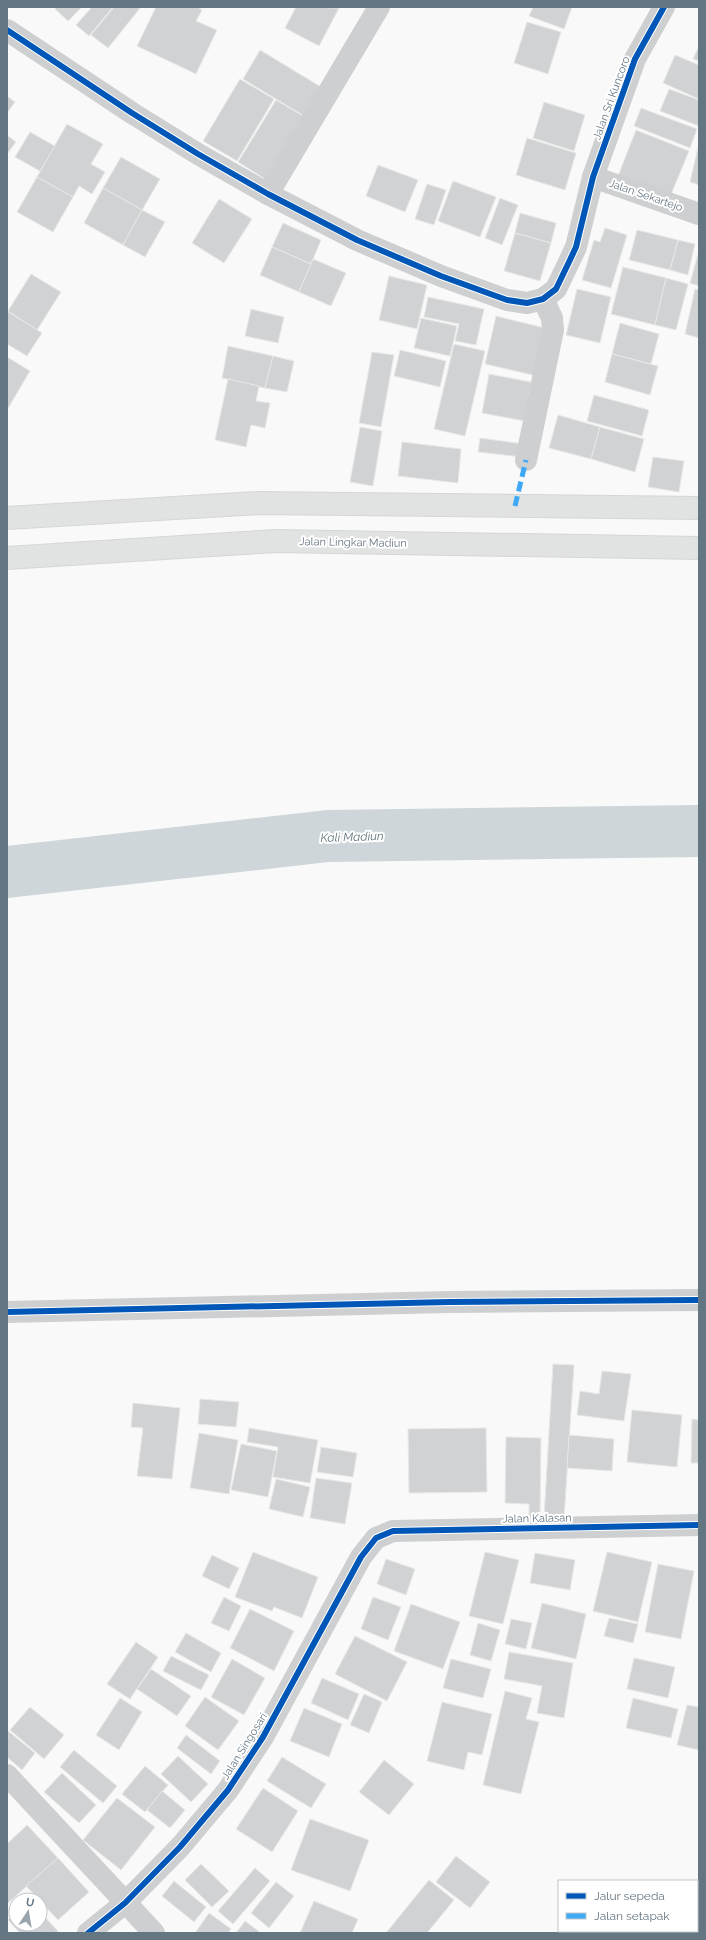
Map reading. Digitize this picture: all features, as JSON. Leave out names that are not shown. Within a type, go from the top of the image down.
[{"type":"main road","points":[[7,518],[258,503],[699,508]]},
{"type":"main road","name":"Jalan Lingkar Madiun","points":[[7,558],[275,541],[699,548]]},
{"type":"street","points":[[268,194],[379,7]]},
{"type":"street","name":"Jalan Sri Kuncoro","points":[[544,299],[556,289],[570,262],[576,247],[593,177],[635,59],[664,7]]},
{"type":"street","points":[[7,30],[132,113],[198,154],[268,194],[356,240],[441,276],[507,300],[527,303],[544,299],[552,318],[553,330],[526,460]]},
{"type":"street","name":"Jalan Sekartejo","points":[[593,177],[699,214]]},
{"type":"street","points":[[7,1312],[449,1302],[699,1300]]},
{"type":"street","name":"Jalan Kalasan","points":[[376,1538],[393,1531],[699,1525]]},
{"type":"street","name":"Jalan Singosari","points":[[88,1933],[125,1903],[180,1847],[228,1790],[263,1737],[361,1557],[376,1538]]},
{"type":"street","points":[[7,1775],[154,1933]]},
{"type":"building","points":[[57,7],[82,7],[68,21],[55,9]]},
{"type":"building","points":[[92,7],[113,7],[89,36],[76,25]]},
{"type":"building","points":[[114,7],[141,7],[108,48],[91,35]]},
{"type":"building","points":[[156,7],[197,7],[202,10],[196,21],[217,30],[196,74],[137,46]]},
{"type":"building","points":[[296,7],[339,8],[319,46],[285,28]]},
{"type":"building","points":[[533,7],[572,7],[564,29],[529,16]]},
{"type":"building","points":[[527,22],[561,32],[548,74],[514,63]]},
{"type":"building","points":[[699,46],[699,61],[693,59]]},
{"type":"building","points":[[260,50],[326,90],[309,119],[243,79]]},
{"type":"building","points":[[675,55],[699,65],[699,99],[663,83]]},
{"type":"building","points":[[240,79],[274,99],[237,161],[203,141]]},
{"type":"building","points":[[669,89],[699,100],[699,126],[660,111]]},
{"type":"building","points":[[7,96],[15,102],[7,113]]},
{"type":"building","points":[[276,100],[308,119],[270,182],[238,162]]},
{"type":"building","points":[[544,102],[585,115],[574,151],[533,138]]},
{"type":"building","points":[[641,108],[697,129],[690,148],[634,126]]},
{"type":"building","points":[[67,124],[103,144],[91,164],[105,172],[92,194],[79,186],[73,197],[37,177]]},
{"type":"building","points":[[636,130],[689,151],[670,197],[618,176]]},
{"type":"building","points":[[30,132],[55,146],[40,171],[15,157]]},
{"type":"building","points":[[7,135],[16,142],[7,154]]},
{"type":"building","points":[[527,138],[576,153],[565,190],[516,175]]},
{"type":"building","points":[[699,143],[699,185],[690,182]]},
{"type":"building","points":[[121,157],[160,179],[142,210],[103,188]]},
{"type":"building","points":[[378,165],[418,180],[405,212],[366,196]]},
{"type":"building","points":[[37,177],[73,197],[53,232],[17,212]]},
{"type":"building","points":[[453,181],[496,197],[480,237],[438,221]]},
{"type":"building","points":[[427,184],[446,190],[434,225],[415,219]]},
{"type":"building","points":[[103,188],[142,210],[123,245],[84,223]]},
{"type":"building","points":[[500,198],[518,205],[502,245],[485,238]]},
{"type":"building","points":[[219,199],[252,219],[224,263],[192,243]]},
{"type":"building","points":[[142,210],[165,222],[145,257],[123,245]]},
{"type":"building","points":[[520,213],[556,223],[551,243],[515,233]]},
{"type":"building","points":[[283,223],[321,240],[311,264],[272,247]]},
{"type":"building","points":[[605,228],[627,235],[611,288],[582,280],[594,240],[600,242]]},
{"type":"building","points":[[637,230],[678,240],[670,270],[629,260]]},
{"type":"building","points":[[515,233],[551,243],[540,281],[504,271]]},
{"type":"building","points":[[678,240],[695,244],[688,275],[670,270]]},
{"type":"building","points":[[272,247],[311,264],[299,292],[260,275]]},
{"type":"building","points":[[699,250],[699,286],[690,283]]},
{"type":"building","points":[[313,259],[346,273],[331,306],[299,292]]},
{"type":"building","points":[[623,267],[666,278],[655,325],[611,314]]},
{"type":"building","points":[[31,274],[61,292],[37,330],[8,311]]},
{"type":"building","points":[[389,276],[427,285],[417,329],[379,320]]},
{"type":"building","points":[[666,278],[688,284],[676,330],[655,325]]},
{"type":"building","points":[[577,289],[611,297],[600,343],[566,335]]},
{"type":"building","points":[[695,289],[699,290],[699,338],[685,334]]},
{"type":"building","points":[[428,297],[484,309],[476,345],[455,341],[459,324],[424,317]]},
{"type":"building","points":[[251,309],[284,317],[278,343],[245,336]]},
{"type":"building","points":[[7,311],[42,333],[27,356],[7,344]]},
{"type":"building","points":[[496,316],[553,330],[541,377],[485,364]]},
{"type":"building","points":[[421,318],[457,326],[450,356],[414,348]]},
{"type":"building","points":[[620,323],[659,334],[651,364],[612,354]]},
{"type":"building","points":[[454,344],[485,351],[465,436],[434,429]]},
{"type":"building","points":[[228,346],[273,356],[265,388],[222,378]]},
{"type":"building","points":[[400,350],[446,361],[440,387],[394,376]]},
{"type":"building","points":[[372,352],[394,355],[381,427],[359,423]]},
{"type":"building","points":[[612,354],[658,366],[650,395],[605,382]]},
{"type":"building","points":[[273,356],[294,361],[287,392],[265,388]]},
{"type":"building","points":[[7,357],[30,371],[7,410]]},
{"type":"building","points":[[489,374],[531,382],[524,421],[482,413]]},
{"type":"building","points":[[228,379],[259,386],[256,401],[270,403],[265,428],[251,425],[246,447],[215,440]]},
{"type":"building","points":[[594,395],[649,410],[642,436],[587,421]]},
{"type":"building","points":[[558,415],[600,427],[591,459],[549,448]]},
{"type":"building","points":[[360,427],[382,431],[373,486],[350,482]]},
{"type":"building","points":[[600,427],[644,439],[635,472],[591,459]]},
{"type":"building","points":[[480,438],[524,444],[522,457],[478,452]]},
{"type":"building","points":[[402,442],[461,449],[458,483],[398,476]]},
{"type":"building","points":[[653,457],[684,461],[679,492],[648,487]]},
{"type":"building","points":[[553,1364],[574,1365],[564,1519],[544,1517]]},
{"type":"building","points":[[602,1371],[631,1374],[624,1421],[577,1415],[580,1391],[599,1394]]},
{"type":"building","points":[[200,1399],[239,1402],[236,1427],[198,1424]]},
{"type":"building","points":[[133,1403],[180,1408],[172,1479],[137,1476],[143,1428],[131,1427]]},
{"type":"building","points":[[632,1410],[682,1415],[677,1467],[627,1462]]},
{"type":"building","points":[[692,1419],[699,1420],[699,1463],[691,1463]]},
{"type":"building","points":[[249,1428],[318,1440],[310,1483],[273,1477],[278,1447],[247,1442]]},
{"type":"building","points":[[486,1428],[487,1492],[409,1493],[408,1429]]},
{"type":"building","points":[[199,1433],[238,1440],[229,1494],[190,1488]]},
{"type":"building","points":[[569,1435],[614,1439],[612,1471],[567,1468]]},
{"type":"building","points":[[506,1437],[541,1438],[540,1519],[529,1520],[529,1504],[505,1503]]},
{"type":"building","points":[[241,1444],[277,1451],[268,1497],[231,1490]]},
{"type":"building","points":[[321,1447],[357,1453],[353,1477],[317,1472]]},
{"type":"building","points":[[316,1478],[352,1483],[345,1524],[310,1518]]},
{"type":"building","points":[[276,1479],[310,1487],[303,1517],[269,1509]]},
{"type":"building","points":[[253,1552],[318,1577],[302,1618],[274,1607],[272,1611],[235,1597]]},
{"type":"building","points":[[485,1552],[519,1560],[503,1624],[469,1616]]},
{"type":"building","points":[[607,1552],[652,1562],[638,1622],[593,1611]]},
{"type":"building","points":[[535,1553],[575,1560],[570,1590],[530,1583]]},
{"type":"building","points":[[212,1555],[239,1568],[229,1589],[202,1576]]},
{"type":"building","points":[[386,1559],[415,1569],[406,1595],[377,1584]]},
{"type":"building","points":[[658,1564],[694,1571],[681,1639],[645,1632]]},
{"type":"building","points":[[224,1597],[241,1606],[229,1631],[211,1623]]},
{"type":"building","points":[[373,1597],[401,1607],[388,1640],[361,1629]]},
{"type":"building","points":[[542,1603],[586,1614],[576,1659],[531,1648]]},
{"type":"building","points":[[411,1604],[460,1622],[443,1669],[394,1651]]},
{"type":"building","points":[[250,1609],[294,1631],[274,1671],[230,1648]]},
{"type":"building","points":[[609,1618],[638,1624],[633,1643],[604,1636]]},
{"type":"building","points":[[511,1619],[532,1623],[526,1649],[505,1644]]},
{"type":"building","points":[[478,1623],[500,1630],[491,1661],[470,1655]]},
{"type":"building","points":[[186,1633],[221,1653],[211,1672],[175,1652]]},
{"type":"building","points":[[355,1636],[407,1662],[387,1701],[335,1674]]},
{"type":"building","points":[[136,1642],[158,1657],[130,1699],[107,1684]]},
{"type":"building","points":[[509,1652],[573,1663],[564,1718],[537,1713],[542,1686],[504,1679]]},
{"type":"building","points":[[171,1656],[209,1675],[201,1690],[163,1671]]},
{"type":"building","points":[[634,1658],[675,1667],[668,1698],[627,1689]]},
{"type":"building","points":[[232,1659],[265,1678],[244,1715],[211,1697]]},
{"type":"building","points":[[451,1659],[491,1669],[483,1698],[443,1688]]},
{"type":"building","points":[[151,1669],[191,1696],[177,1716],[137,1689]]},
{"type":"building","points":[[322,1678],[359,1694],[348,1720],[311,1703]]},
{"type":"building","points":[[505,1691],[532,1698],[526,1719],[539,1722],[521,1794],[483,1785]]},
{"type":"building","points":[[364,1694],[382,1702],[369,1733],[350,1725]]},
{"type":"building","points":[[205,1697],[239,1721],[218,1750],[185,1726]]},
{"type":"building","points":[[120,1698],[142,1712],[119,1750],[96,1735]]},
{"type":"building","points":[[633,1698],[678,1709],[671,1738],[626,1728]]},
{"type":"building","points":[[442,1702],[492,1714],[482,1755],[468,1752],[464,1770],[427,1761]]},
{"type":"building","points":[[687,1705],[699,1707],[699,1750],[677,1745]]},
{"type":"building","points":[[30,1707],[64,1735],[44,1759],[10,1730]]},
{"type":"building","points":[[304,1708],[342,1724],[329,1757],[290,1741]]},
{"type":"building","points":[[8,1731],[35,1753],[22,1770],[7,1757]]},
{"type":"building","points":[[186,1735],[220,1761],[211,1774],[177,1748]]},
{"type":"building","points":[[74,1750],[117,1786],[103,1803],[60,1767]]},
{"type":"building","points":[[178,1756],[208,1784],[191,1802],[161,1774]]},
{"type":"building","points":[[282,1757],[326,1784],[311,1808],[267,1781]]},
{"type":"building","points":[[384,1760],[414,1784],[389,1815],[359,1792]]},
{"type":"building","points":[[145,1766],[168,1785],[145,1812],[122,1794]]},
{"type":"building","points":[[62,1773],[96,1805],[79,1823],[44,1792]]},
{"type":"building","points":[[263,1788],[298,1811],[272,1852],[236,1829]]},
{"type":"building","points":[[162,1791],[185,1810],[170,1828],[147,1810]]},
{"type":"building","points":[[117,1798],[155,1827],[121,1870],[83,1840]]},
{"type":"building","points":[[310,1819],[369,1840],[350,1891],[291,1870]]},
{"type":"building","points":[[27,1825],[58,1858],[20,1892],[8,1892],[7,1904],[7,1844]]},
{"type":"building","points":[[456,1856],[490,1882],[470,1908],[436,1882]]},
{"type":"building","points":[[58,1858],[89,1892],[58,1920],[48,1909],[48,1892],[32,1892],[26,1886]]},
{"type":"building","points":[[201,1864],[229,1891],[212,1907],[185,1880]]},
{"type":"building","points":[[255,1868],[270,1881],[233,1924],[218,1911]]},
{"type":"building","points":[[429,1880],[454,1900],[427,1933],[386,1933]]},
{"type":"building","points":[[174,1881],[206,1907],[194,1922],[162,1896]]},
{"type":"building","points":[[276,1882],[294,1896],[269,1928],[251,1913]]},
{"type":"building","points":[[314,1901],[358,1919],[352,1933],[300,1933]]},
{"type":"building","points":[[209,1913],[231,1929],[228,1933],[195,1933]]},
{"type":"building","points":[[48,1920],[58,1931],[56,1933],[19,1932],[48,1932]]},
{"type":"building","points":[[245,1921],[261,1933],[236,1933]]},
{"type":"building","points":[[699,1929],[699,1933],[660,1933],[698,1932]]},
{"type":"waterway","name":"Kali Madiun","points":[[7,872],[328,836],[699,831]]},
{"type":"marked path","points":[[515,506],[526,460]]},
{"type":"cycle path","points":[[7,30],[132,113],[198,154],[268,194],[357,240],[441,276],[507,300],[527,303],[543,299],[556,289],[576,247],[593,177],[635,59],[664,7]]},
{"type":"cycle path","points":[[7,1312],[449,1302],[699,1300]]},
{"type":"cycle path","points":[[88,1933],[125,1903],[180,1847],[228,1790],[263,1737],[361,1557],[376,1538],[393,1531],[699,1525]]}]
